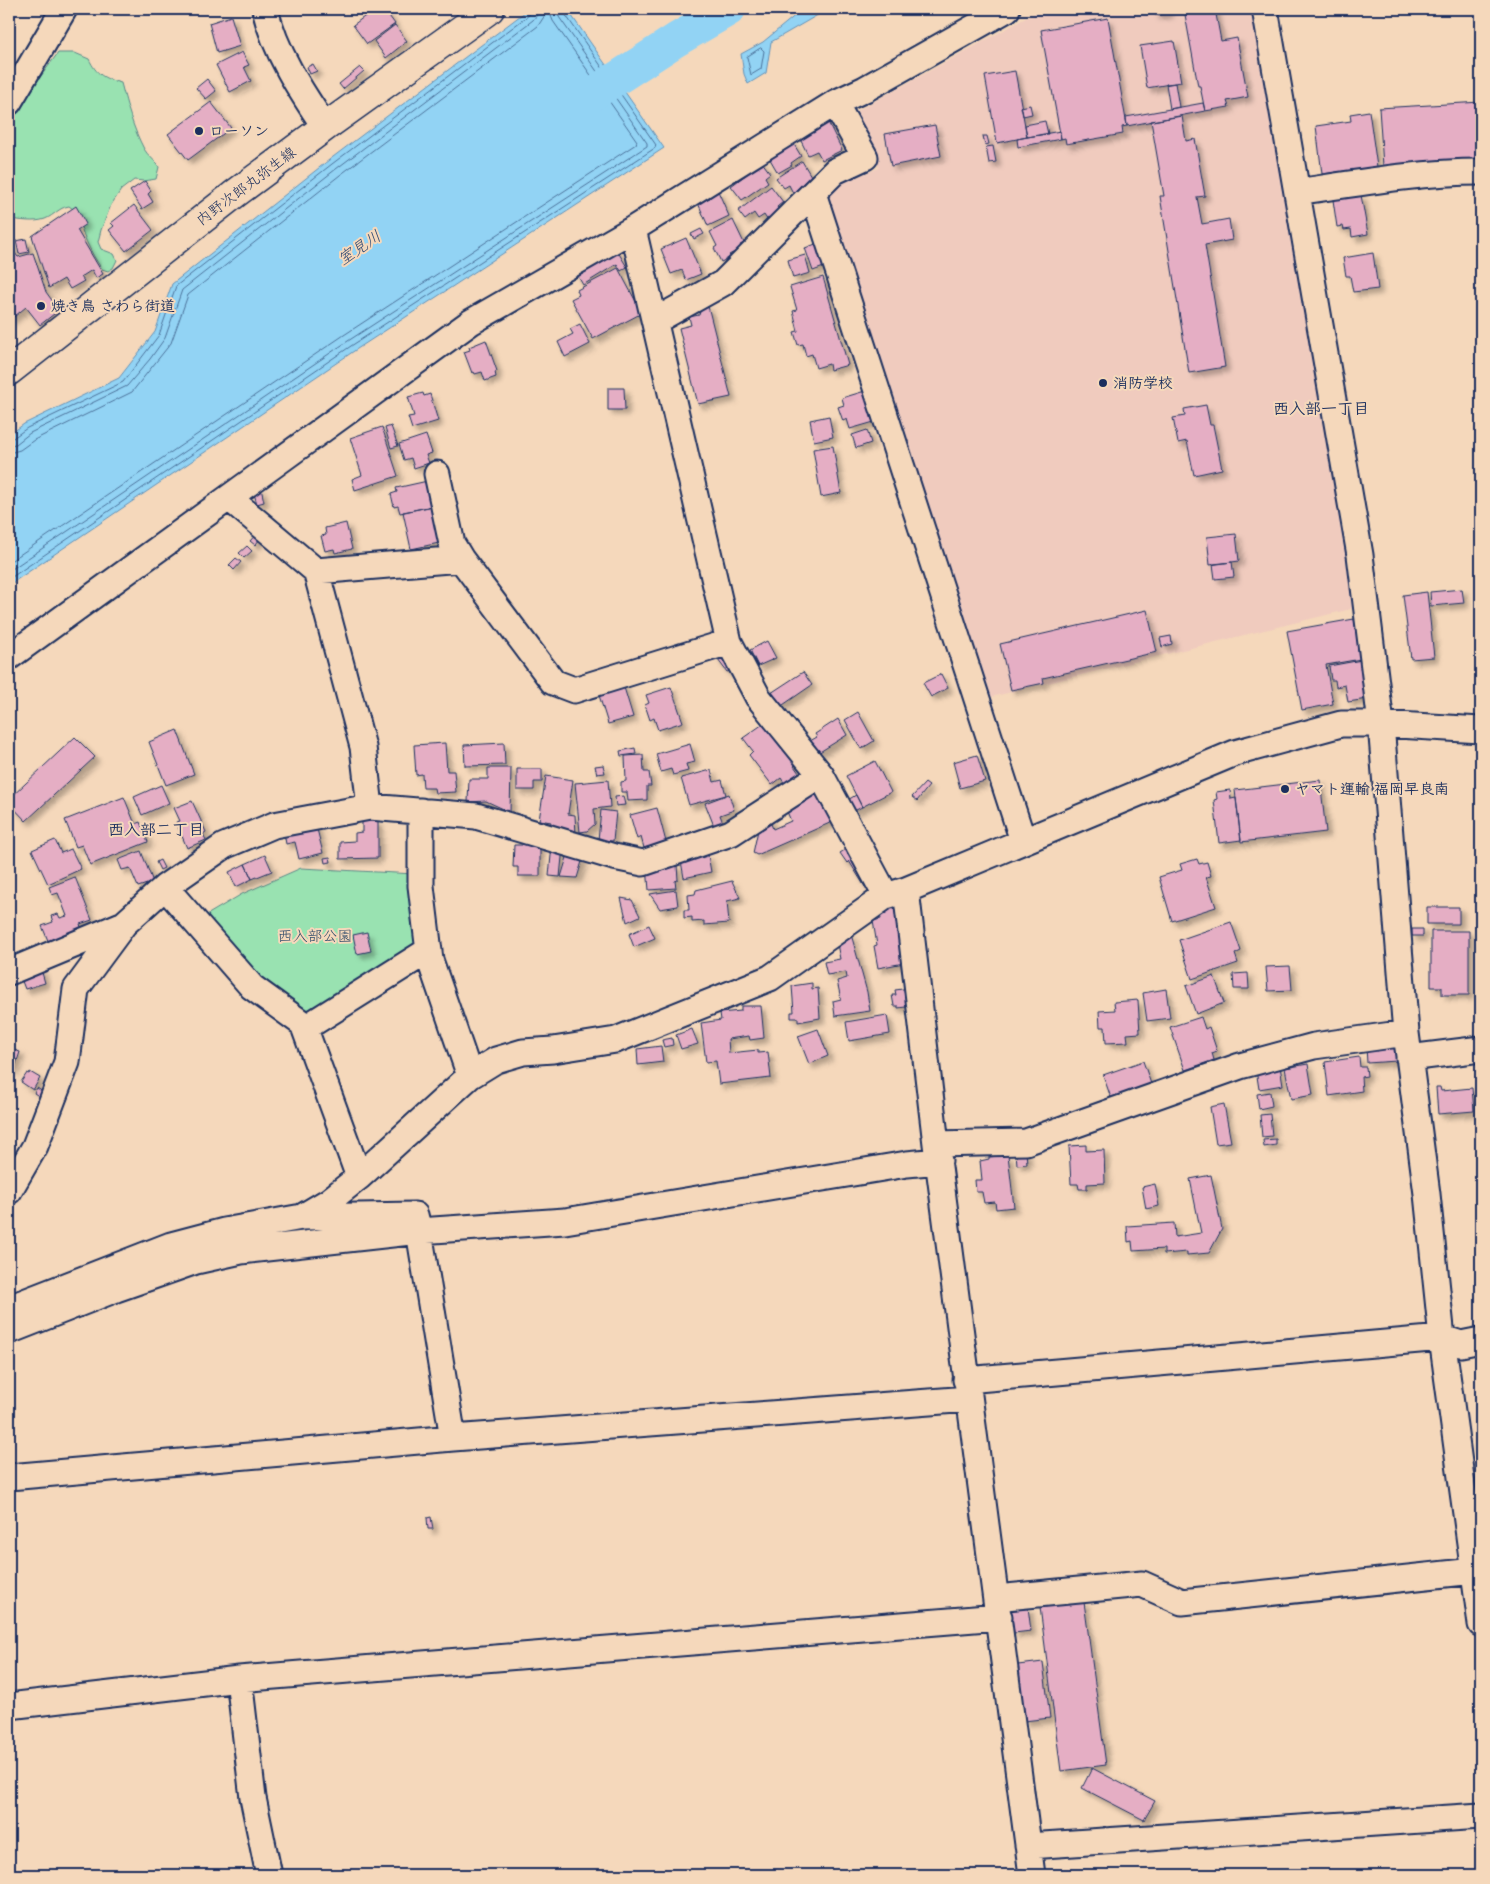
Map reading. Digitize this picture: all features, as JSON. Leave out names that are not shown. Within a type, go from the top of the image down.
[{"type":"main road","name":"内野次郎丸弥生線","points":[[9,371],[236,193],[325,126],[490,9]]},
{"type":"street","points":[[9,102],[64,9]]},
{"type":"street","points":[[265,9],[280,53],[325,126]]},
{"type":"street","points":[[9,657],[471,322],[633,229],[835,103],[865,89],[1007,9]]},
{"type":"street","points":[[1265,9],[1360,555],[1381,724],[1406,1033],[1427,1194],[1442,1338],[1477,1580],[1481,1624]]},
{"type":"street","points":[[655,321],[723,283],[835,171],[865,157],[835,103]]},
{"type":"street","points":[[1297,192],[1380,180],[1459,172],[1481,172]]},
{"type":"street","points":[[813,193],[1023,841]]},
{"type":"street","points":[[633,229],[729,642],[758,697],[820,775],[896,893],[937,1153],[1032,1875]]},
{"type":"street","points":[[437,474],[452,544],[461,559],[553,682],[574,690],[729,642]]},
{"type":"street","points":[[229,498],[316,571],[363,747],[370,806]]},
{"type":"street","points":[[316,571],[461,559]]},
{"type":"street","points":[[302,1217],[329,1201],[470,1076],[496,1060],[523,1052],[553,1050],[616,1040],[770,978],[896,893],[1235,753],[1341,724],[1381,724],[1481,730]]},
{"type":"street","points":[[9,1191],[35,1146],[67,1062],[76,989],[124,924],[165,887],[224,846],[274,825],[370,806],[476,816],[614,857],[644,863],[731,833],[820,775]]},
{"type":"street","points":[[421,811],[420,886],[430,960],[470,1076]]},
{"type":"street","points":[[165,887],[252,987],[303,1024],[359,1176]]},
{"type":"street","points":[[9,972],[124,924]]},
{"type":"street","points":[[305,1028],[429,950]]},
{"type":"street","points":[[9,1331],[116,1289],[196,1261],[241,1251],[419,1231],[566,1221],[907,1164],[937,1153],[1026,1142],[1240,1066],[1314,1046],[1406,1033]]},
{"type":"street","points":[[1409,1058],[1481,1049]]},
{"type":"street","points":[[9,1308],[171,1245],[224,1232],[302,1217],[415,1216],[453,1438]]},
{"type":"street","points":[[9,1477],[968,1390],[1442,1338],[1461,1344],[1481,1340]]},
{"type":"street","points":[[9,1706],[238,1679],[998,1607],[1142,1584],[1182,1602],[1477,1580]]},
{"type":"street","points":[[238,1679],[253,1798],[269,1875]]},
{"type":"street","points":[[1028,1846],[1481,1816]]},
{"type":"shaded area","name":"消防学校","points":[[1042,9],[1255,9],[1350,568],[1355,608],[991,697],[827,198],[843,182],[879,168],[855,112]]},
{"type":"green space","points":[[58,53],[75,53],[89,59],[101,75],[121,83],[140,141],[159,167],[156,179],[134,180],[121,190],[111,205],[98,242],[101,249],[114,254],[117,260],[113,268],[108,271],[102,269],[90,249],[77,212],[69,206],[41,220],[9,219],[9,122]]},
{"type":"green space","name":"西入部公園","points":[[301,868],[415,874],[420,946],[316,1017],[260,981],[205,916],[242,894]]},
{"type":"water","points":[[529,9],[567,9],[664,148],[354,351],[9,585],[9,435],[24,424],[119,378],[155,332],[172,284],[329,160]]},
{"type":"water","points":[[803,9],[828,9],[771,42],[766,73],[748,84],[744,74],[741,54],[763,42]]},
{"type":"building","points":[[375,9],[384,9],[395,24],[367,44],[353,25]]},
{"type":"building","points":[[1155,9],[1168,9],[1169,13],[1155,15]]},
{"type":"building","points":[[1184,9],[1215,9],[1221,41],[1237,38],[1248,97],[1227,101],[1229,107],[1205,111],[1200,86],[1198,86]]},
{"type":"building","points":[[231,16],[240,46],[217,53],[209,23]]},
{"type":"building","points":[[1108,18],[1127,126],[1122,127],[1123,134],[1066,144],[1065,138],[1061,139],[1041,30]]},
{"type":"building","points":[[395,25],[407,41],[386,58],[374,41]]},
{"type":"building","points":[[1174,41],[1181,82],[1147,88],[1140,46]]},
{"type":"building","points":[[242,52],[249,65],[244,67],[251,81],[230,92],[216,65]]},
{"type":"building","points":[[313,64],[317,71],[310,74],[307,67]]},
{"type":"building","points":[[360,67],[364,71],[343,89],[339,84]]},
{"type":"building","points":[[1015,71],[1027,137],[997,143],[985,76]]},
{"type":"building","points":[[207,79],[216,91],[206,99],[196,88]]},
{"type":"building","points":[[1175,83],[1179,107],[1170,109],[1166,84]]},
{"type":"building","name":"ローソン","points":[[211,102],[231,128],[188,160],[168,134]]},
{"type":"building","points":[[1481,102],[1481,160],[1383,166],[1379,108]]},
{"type":"building","points":[[1203,103],[1205,111],[1127,126],[1126,117]]},
{"type":"building","points":[[1030,105],[1032,114],[1023,116],[1021,107]]},
{"type":"building","points":[[1369,111],[1377,167],[1322,174],[1316,126],[1351,121],[1350,114]]},
{"type":"building","points":[[1182,116],[1186,141],[1195,139],[1205,196],[1197,197],[1202,224],[1229,219],[1232,240],[1205,245],[1225,367],[1189,373],[1160,196],[1164,196],[1151,121]]},
{"type":"building","points":[[827,120],[842,150],[822,160],[817,151],[808,155],[800,139],[812,133],[810,128]]},
{"type":"building","points":[[1045,121],[1048,134],[1027,137],[1025,125]]},
{"type":"building","points":[[935,125],[941,156],[891,166],[885,134]]},
{"type":"building","points":[[1060,131],[1061,139],[1018,147],[1017,139]]},
{"type":"building","points":[[983,136],[987,136],[989,144],[985,145]]},
{"type":"building","points":[[792,141],[801,156],[791,163],[792,165],[778,173],[767,154]]},
{"type":"building","points":[[993,146],[996,162],[989,163],[986,147]]},
{"type":"building","points":[[759,158],[770,173],[765,177],[768,182],[742,200],[731,186],[747,174],[745,169]]},
{"type":"building","points":[[802,161],[811,176],[793,193],[789,185],[784,188],[776,178]]},
{"type":"building","points":[[145,181],[151,191],[148,194],[153,202],[142,209],[130,191]]},
{"type":"building","points":[[771,186],[783,202],[777,207],[780,211],[768,221],[764,215],[758,219],[754,213],[745,220],[738,211]]},
{"type":"building","points":[[718,191],[729,216],[708,226],[698,203],[710,198],[709,195]]},
{"type":"building","points":[[1361,195],[1368,234],[1352,237],[1351,229],[1344,230],[1343,226],[1337,227],[1333,200]]},
{"type":"building","points":[[134,205],[153,230],[126,251],[109,230],[114,226],[111,223]]},
{"type":"building","points":[[76,206],[86,224],[77,230],[103,274],[96,278],[92,270],[81,277],[84,281],[70,289],[64,279],[49,288],[32,236]]},
{"type":"building","points":[[733,220],[744,243],[740,245],[742,248],[721,262],[714,248],[717,246],[710,232]]},
{"type":"building","points":[[701,229],[704,234],[694,239],[691,234]]},
{"type":"building","points":[[686,238],[701,274],[686,280],[682,270],[671,274],[661,249]]},
{"type":"building","points":[[26,239],[29,252],[19,254],[16,241]]},
{"type":"building","points":[[821,242],[829,265],[813,271],[805,248]]},
{"type":"building","points":[[9,243],[15,249],[9,254]]},
{"type":"building","points":[[615,247],[627,267],[621,271],[617,264],[583,285],[575,271]]},
{"type":"building","points":[[14,252],[18,257],[33,253],[46,292],[59,310],[40,325],[26,307],[9,321],[9,255]]},
{"type":"building","points":[[1373,253],[1378,289],[1353,292],[1350,276],[1346,276],[1343,258]]},
{"type":"building","points":[[805,255],[810,273],[793,278],[788,260]]},
{"type":"building","points":[[618,268],[642,313],[593,339],[571,299],[579,295],[577,290]]},
{"type":"building","points":[[823,277],[848,365],[830,370],[829,364],[816,368],[812,354],[806,356],[803,344],[798,345],[794,332],[798,331],[793,311],[797,310],[790,287]]},
{"type":"building","points":[[708,306],[731,397],[698,404],[679,328],[691,325],[689,317],[699,315],[701,308]]},
{"type":"building","points":[[580,324],[590,344],[565,357],[558,342],[573,334],[570,329]]},
{"type":"building","points":[[486,340],[497,371],[495,372],[496,377],[485,381],[482,372],[472,373],[464,352],[470,350],[469,347]]},
{"type":"building","points":[[608,388],[624,388],[625,410],[608,410]]},
{"type":"building","points":[[865,391],[874,422],[850,429],[847,419],[843,421],[838,407],[844,405],[842,398]]},
{"type":"building","points":[[423,393],[424,396],[430,394],[438,421],[412,429],[408,417],[414,416],[408,397]]},
{"type":"building","points":[[1206,405],[1210,425],[1213,425],[1222,469],[1194,475],[1187,441],[1178,443],[1173,418],[1185,416],[1184,409]]},
{"type":"building","points":[[829,416],[833,437],[814,441],[810,420]]},
{"type":"building","points":[[391,426],[398,446],[391,448],[385,428]]},
{"type":"building","points":[[382,427],[398,476],[355,490],[352,479],[362,475],[350,438]]},
{"type":"building","points":[[867,430],[871,443],[856,448],[852,435]]},
{"type":"building","points":[[426,435],[432,453],[426,455],[429,463],[414,468],[411,458],[404,460],[399,444]]},
{"type":"building","points":[[833,446],[841,493],[821,497],[813,449]]},
{"type":"building","points":[[432,480],[432,506],[400,513],[398,506],[394,507],[391,494],[397,492],[396,488]]},
{"type":"building","points":[[261,488],[264,502],[257,504],[253,490]]},
{"type":"building","points":[[434,506],[444,534],[437,536],[439,543],[411,549],[403,512]]},
{"type":"building","points":[[346,523],[352,549],[335,553],[334,549],[325,551],[321,536],[326,535],[325,528]]},
{"type":"building","points":[[256,534],[261,538],[255,545],[250,541]]},
{"type":"building","points":[[1236,534],[1239,561],[1210,565],[1207,537]]},
{"type":"building","points":[[247,546],[252,551],[244,558],[239,553]]},
{"type":"building","points":[[236,558],[241,562],[234,570],[229,565]]},
{"type":"building","points":[[1232,562],[1234,577],[1215,579],[1213,564]]},
{"type":"building","points":[[1462,589],[1464,603],[1431,606],[1430,592]]},
{"type":"building","points":[[1427,592],[1434,657],[1411,659],[1403,595]]},
{"type":"building","points":[[1147,610],[1157,652],[1043,678],[1044,683],[1011,690],[1000,644]]},
{"type":"building","points":[[1354,619],[1361,659],[1326,665],[1333,704],[1302,710],[1287,631]]},
{"type":"building","points":[[1171,636],[1172,644],[1162,647],[1160,638]]},
{"type":"building","points":[[767,641],[776,658],[758,666],[750,650]]},
{"type":"building","points":[[726,651],[735,669],[727,672],[715,656]]},
{"type":"building","points":[[1367,659],[1367,699],[1348,702],[1345,685],[1336,687],[1335,680],[1331,680],[1329,666]]},
{"type":"building","points":[[803,672],[812,685],[780,707],[771,693]]},
{"type":"building","points":[[941,674],[948,688],[931,697],[923,683]]},
{"type":"building","points":[[623,684],[633,717],[608,724],[598,692]]},
{"type":"building","points":[[671,687],[683,722],[658,730],[654,718],[650,720],[645,705],[649,703],[646,695]]},
{"type":"building","points":[[858,712],[874,741],[861,749],[845,720]]},
{"type":"building","points":[[838,719],[847,735],[818,753],[810,741],[817,737],[815,734]]},
{"type":"building","points":[[766,722],[797,763],[794,766],[799,773],[785,784],[781,778],[772,785],[749,755],[753,751],[743,738]]},
{"type":"building","points":[[177,730],[194,774],[166,785],[149,742]]},
{"type":"building","points":[[75,737],[95,757],[26,821],[9,803],[9,799]]},
{"type":"building","points":[[445,743],[447,771],[454,771],[456,792],[435,793],[434,788],[423,788],[422,774],[416,775],[414,745]]},
{"type":"building","points":[[504,743],[505,765],[465,766],[464,745]]},
{"type":"building","points":[[690,744],[695,762],[686,764],[688,771],[673,775],[671,769],[661,772],[656,754]]},
{"type":"building","points":[[635,748],[636,754],[621,756],[620,751]]},
{"type":"building","points":[[643,755],[644,772],[649,772],[651,786],[647,786],[647,800],[628,801],[627,792],[621,792],[621,782],[626,781],[625,756]]},
{"type":"building","points":[[977,755],[985,781],[960,788],[953,762]]},
{"type":"building","points":[[875,761],[891,792],[862,807],[846,776]]},
{"type":"building","points":[[603,765],[605,773],[597,774],[595,766]]},
{"type":"building","points":[[488,768],[511,768],[510,812],[486,801],[468,802],[469,779],[488,779]]},
{"type":"building","points":[[517,769],[542,769],[542,782],[534,782],[534,790],[517,790]]},
{"type":"building","points":[[711,770],[714,782],[722,780],[726,795],[689,805],[681,778]]},
{"type":"building","points":[[546,776],[573,780],[568,814],[575,815],[576,835],[550,827],[551,822],[539,820]]},
{"type":"building","points":[[608,780],[610,807],[594,809],[595,824],[587,831],[580,832],[575,783]]},
{"type":"building","points":[[1320,780],[1326,832],[1241,842],[1235,790]]},
{"type":"building","points":[[925,783],[929,786],[917,801],[912,797]]},
{"type":"building","points":[[161,785],[169,803],[142,815],[134,797]]},
{"type":"building","points":[[1230,790],[1231,799],[1236,798],[1241,840],[1219,843],[1214,800],[1217,799],[1216,792]]},
{"type":"building","points":[[818,791],[832,822],[757,855],[753,853],[760,821],[768,816],[773,829],[791,821],[785,807]]},
{"type":"building","points":[[729,794],[734,810],[720,815],[723,823],[714,826],[705,803]]},
{"type":"building","points":[[856,795],[862,807],[852,812],[846,801]]},
{"type":"building","points":[[623,796],[625,805],[616,806],[615,797]]},
{"type":"building","points":[[124,797],[135,824],[140,822],[148,842],[90,865],[82,845],[76,847],[65,820]]},
{"type":"building","points":[[192,801],[206,832],[203,834],[206,840],[187,848],[176,822],[180,821],[174,808]]},
{"type":"building","points":[[657,808],[666,842],[644,848],[641,837],[637,839],[630,815]]},
{"type":"building","points":[[601,810],[616,812],[613,841],[598,840]]},
{"type":"building","points":[[362,821],[378,821],[378,858],[340,859],[340,842],[355,841],[355,833],[362,832]]},
{"type":"building","points":[[316,825],[323,853],[299,859],[295,842],[286,844],[284,833]]},
{"type":"building","points":[[540,839],[540,876],[518,876],[518,867],[513,867],[514,845],[531,843]]},
{"type":"building","points":[[55,840],[61,853],[71,849],[81,869],[48,884],[32,850]]},
{"type":"building","points":[[854,844],[875,880],[865,887],[849,861],[847,863],[840,853]]},
{"type":"building","points":[[552,845],[563,847],[560,877],[549,876]]},
{"type":"building","points":[[141,851],[153,882],[138,887],[130,868],[122,870],[118,860]]},
{"type":"building","points":[[568,854],[583,858],[577,878],[561,877]]},
{"type":"building","points":[[265,855],[272,871],[252,879],[245,864]]},
{"type":"building","points":[[708,855],[711,872],[684,878],[681,861]]},
{"type":"building","points":[[330,857],[331,862],[325,863],[324,858]]},
{"type":"building","points":[[1197,859],[1199,864],[1207,862],[1211,876],[1206,877],[1216,907],[1172,921],[1159,877],[1182,870],[1180,864]]},
{"type":"building","points":[[160,860],[164,868],[160,870],[156,862]]},
{"type":"building","points":[[245,864],[252,879],[236,887],[229,872]]},
{"type":"building","points":[[677,865],[678,880],[675,881],[676,888],[649,890],[647,867]]},
{"type":"building","points":[[75,877],[92,920],[80,924],[82,930],[49,943],[42,926],[53,922],[51,916],[58,914],[60,918],[67,916],[58,893],[52,895],[49,887]]},
{"type":"building","points":[[732,881],[740,898],[727,901],[729,923],[704,925],[704,921],[692,922],[692,917],[684,918],[684,910],[689,910],[688,895],[695,894],[696,890]]},
{"type":"building","points":[[676,890],[678,906],[660,909],[650,894]]},
{"type":"building","points":[[621,898],[632,900],[640,916],[627,922]]},
{"type":"building","points":[[900,905],[909,962],[878,968],[874,946],[877,945],[873,921],[881,919],[879,909]]},
{"type":"building","points":[[1427,907],[1459,907],[1459,924],[1427,924]]},
{"type":"building","points":[[1231,922],[1241,951],[1235,954],[1238,963],[1192,979],[1179,940]]},
{"type":"building","points":[[649,925],[655,938],[634,947],[629,934]]},
{"type":"building","points":[[1412,929],[1423,929],[1423,936],[1412,936]]},
{"type":"building","points":[[1431,931],[1469,931],[1469,995],[1442,995],[1442,987],[1431,987]]},
{"type":"building","points":[[367,932],[371,951],[357,954],[353,935]]},
{"type":"building","points":[[851,934],[867,992],[870,1011],[835,1016],[833,1001],[841,999],[837,981],[847,978],[846,972],[827,975],[824,962],[840,959],[837,944]]},
{"type":"building","points":[[1290,966],[1292,990],[1268,991],[1266,967]]},
{"type":"building","points":[[41,969],[45,983],[25,989],[20,976]]},
{"type":"building","points":[[1248,973],[1249,989],[1234,989],[1233,974]]},
{"type":"building","points":[[1214,976],[1224,1003],[1196,1014],[1186,986]]},
{"type":"building","points":[[812,983],[812,989],[818,988],[820,1018],[798,1022],[798,1018],[791,1018],[791,1012],[794,1012],[792,986]]},
{"type":"building","points":[[910,988],[913,1006],[898,1008],[898,1006],[894,1006],[892,995],[896,995],[895,990]]},
{"type":"building","points":[[1166,989],[1170,1018],[1147,1021],[1143,993]]},
{"type":"building","points":[[1138,1000],[1140,1033],[1127,1034],[1128,1042],[1106,1043],[1105,1027],[1100,1027],[1099,1011],[1115,1010],[1114,1002]]},
{"type":"building","points":[[741,1006],[761,1006],[764,1038],[750,1040],[749,1036],[728,1039],[729,1053],[758,1050],[758,1053],[768,1052],[771,1078],[719,1084],[716,1061],[706,1062],[701,1023],[721,1020],[720,1013],[741,1011]]},
{"type":"building","points":[[887,1015],[890,1034],[849,1041],[846,1022]]},
{"type":"building","points":[[1201,1017],[1205,1029],[1209,1027],[1217,1051],[1212,1053],[1214,1060],[1185,1070],[1170,1027]]},
{"type":"building","points":[[692,1029],[698,1044],[681,1049],[676,1035]]},
{"type":"building","points":[[818,1029],[828,1056],[809,1064],[798,1036]]},
{"type":"building","points":[[672,1038],[673,1045],[664,1047],[662,1040]]},
{"type":"building","points":[[1395,1045],[1397,1061],[1367,1063],[1366,1047]]},
{"type":"building","points":[[661,1046],[663,1062],[638,1065],[637,1049]]},
{"type":"building","points":[[9,1048],[20,1052],[14,1070],[9,1068]]},
{"type":"building","points":[[1359,1057],[1360,1067],[1366,1067],[1367,1076],[1361,1077],[1362,1091],[1329,1096],[1325,1062]]},
{"type":"building","points":[[1143,1061],[1151,1084],[1111,1098],[1103,1075]]},
{"type":"building","points":[[1308,1064],[1313,1095],[1291,1099],[1285,1068]]},
{"type":"building","points":[[1280,1066],[1283,1085],[1259,1089],[1256,1070]]},
{"type":"building","points":[[30,1072],[40,1078],[33,1090],[21,1082],[27,1073],[29,1074]]},
{"type":"building","points":[[1436,1087],[1440,1087],[1441,1091],[1472,1088],[1474,1111],[1438,1114]]},
{"type":"building","points":[[37,1088],[43,1092],[40,1097],[34,1093]]},
{"type":"building","points":[[1270,1092],[1272,1106],[1259,1109],[1257,1094]]},
{"type":"building","points":[[1224,1104],[1231,1142],[1216,1144],[1210,1107]]},
{"type":"building","points":[[1270,1114],[1272,1136],[1262,1137],[1260,1115]]},
{"type":"building","points":[[1276,1139],[1276,1145],[1264,1147],[1263,1140]]},
{"type":"building","points":[[1086,1145],[1086,1151],[1104,1150],[1105,1183],[1087,1184],[1087,1189],[1079,1189],[1078,1184],[1071,1184],[1069,1146]]},
{"type":"building","points":[[1026,1151],[1027,1164],[1017,1165],[1016,1152]]},
{"type":"building","points":[[1008,1155],[1014,1207],[996,1209],[995,1202],[984,1203],[982,1192],[976,1192],[975,1180],[982,1180],[980,1161],[989,1159],[989,1157]]},
{"type":"building","points":[[1211,1175],[1222,1229],[1209,1253],[1187,1255],[1187,1252],[1164,1254],[1164,1249],[1133,1251],[1132,1241],[1128,1242],[1127,1226],[1174,1223],[1175,1237],[1201,1233],[1190,1179]]},
{"type":"building","points":[[1155,1184],[1159,1206],[1146,1209],[1142,1187]]},
{"type":"building","points":[[431,1517],[433,1529],[428,1529],[427,1518]]},
{"type":"building","points":[[1084,1602],[1106,1765],[1061,1771],[1040,1607]]},
{"type":"building","points":[[1028,1607],[1031,1631],[1014,1633],[1011,1609]]},
{"type":"building","points":[[1043,1662],[1050,1718],[1024,1721],[1018,1665]]},
{"type":"building","points":[[1092,1768],[1155,1801],[1144,1820],[1082,1788]]},
{"type":"waterway","name":"室見川","points":[[577,104],[676,40],[729,9]]},
{"type":"place","name":"ローソン","points":[[199,131]]},
{"type":"place","name":"焼き鳥 さわら街道","points":[[41,306]]},
{"type":"place","name":"消防学校","points":[[1103,383]]},
{"type":"place","name":"ヤマト運輸 福岡早良南","points":[[1285,789]]},
{"type":"district","name":"西入部一丁目","points":[[1321,408]]},
{"type":"district","name":"西入部二丁目","points":[[156,829]]}]
